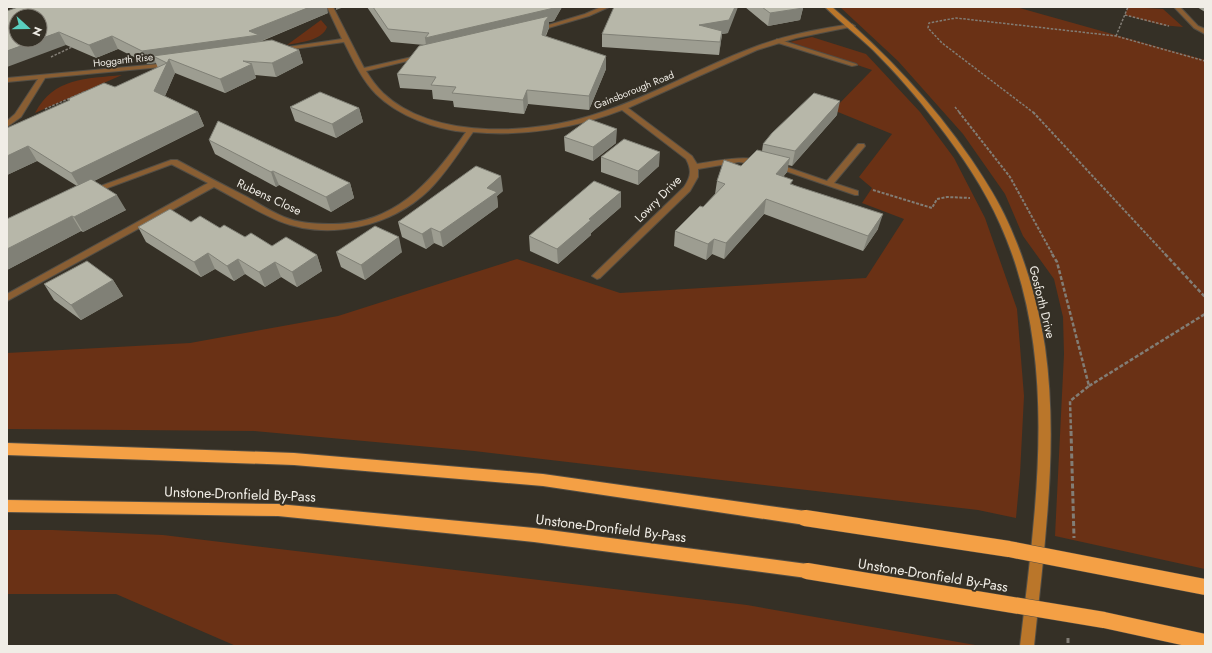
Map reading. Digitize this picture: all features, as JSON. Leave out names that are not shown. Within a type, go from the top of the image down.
[{"type":"highway","points":[[7,449],[294,459],[528,479],[805,518],[1009,549],[1205,587]]},
{"type":"highway","name":"Unstone-Dronfield By-Pass","points":[[7,506],[278,510],[534,535],[807,571],[1104,620],[1205,642]]},
{"type":"street","name":"Gainsborough Road","points":[[330,7],[362,70],[378,92],[396,106],[421,119],[444,126],[471,130],[502,131],[560,125],[603,115],[777,41],[852,26]]},
{"type":"street","points":[[529,31],[587,15],[606,7]]},
{"type":"street","name":"Gosforth Drive","points":[[828,7],[852,26],[909,85],[954,140],[992,200],[1026,283],[1040,349],[1044,408],[1044,478],[1027,646]]},
{"type":"street","points":[[1177,7],[1196,27],[1205,32]]},
{"type":"street","points":[[274,51],[348,40]]},
{"type":"street","points":[[777,41],[854,65]]},
{"type":"street","points":[[362,70],[426,55]]},
{"type":"street","name":"Hoggarth Rise","points":[[7,80],[175,64]]},
{"type":"street","points":[[7,125],[18,114],[43,77]]},
{"type":"street","points":[[623,107],[675,146],[689,158],[695,167],[739,160],[753,161],[776,166],[855,193]]},
{"type":"street","name":"Rubens Close","points":[[83,193],[128,180],[174,162],[213,184],[282,219],[301,225],[328,228],[356,225],[377,219],[401,208],[418,196],[434,179],[471,130]]},
{"type":"street","points":[[829,184],[861,146]]},
{"type":"street","name":"Lowry Drive","points":[[597,276],[687,189],[695,177],[695,167]]},
{"type":"street","points":[[7,298],[213,184]]},
{"type":"path","points":[[1116,36],[1128,7]]},
{"type":"path","points":[[1125,15],[1161,25],[1196,27]]},
{"type":"path","points":[[1205,61],[1116,36],[956,18],[929,23],[928,28],[942,43],[1038,116],[1205,297]]},
{"type":"path","points":[[49,58],[77,44]]},
{"type":"path","points":[[18,114],[35,114],[86,91]]},
{"type":"path","points":[[855,193],[870,189],[932,208],[937,199],[946,197]]},
{"type":"path","points":[[1089,386],[1205,314]]},
{"type":"shaded area","points":[[840,7],[1016,7],[1205,60],[1205,569],[1055,536],[1064,354],[1063,317],[1054,279],[1023,236],[1005,194],[963,134],[898,61]]},
{"type":"shaded area","points":[[1128,7],[1163,9],[1183,27],[1161,25],[1125,15]]},
{"type":"shaded area","points":[[321,20],[327,27],[324,32],[316,38],[287,45]]},
{"type":"shaded area","points":[[812,37],[866,54],[920,112],[954,158],[985,218],[1017,309],[1024,396],[1016,518],[978,510],[474,451],[254,431],[7,429],[7,353],[190,343],[338,316],[517,259],[620,293],[866,278],[904,219],[862,203],[872,188],[859,177],[892,134],[833,110],[872,70],[790,42]]},
{"type":"shaded area","points":[[122,75],[35,113],[43,101],[61,86],[84,79]]},
{"type":"shaded area","points":[[7,530],[53,530],[163,535],[747,605],[981,646],[236,646],[116,594],[7,594]]},
{"type":"building","points":[[310,7],[249,31],[259,35],[142,51],[112,36],[89,45],[59,32],[48,36],[48,8],[15,8]]},
{"type":"building","points":[[373,7],[554,8],[425,38],[429,33],[388,29]]},
{"type":"building","points":[[614,7],[735,7],[729,20],[699,25],[722,31],[720,42],[602,34]]},
{"type":"building","points":[[762,7],[802,7],[803,8],[770,13]]},
{"type":"building","points":[[7,11],[8,48],[15,48],[7,51]]},
{"type":"building","points":[[549,16],[545,21],[542,35],[606,56],[589,96],[527,90],[523,100],[452,93],[456,87],[431,85],[436,77],[397,74],[419,46]]},
{"type":"building","points":[[272,40],[299,50],[272,63],[243,61],[252,64],[220,79],[169,59],[154,91],[198,112],[71,173],[28,146],[7,156],[7,128],[104,83],[115,87],[167,63],[153,56]]},
{"type":"building","points":[[320,92],[359,108],[332,124],[290,107]]},
{"type":"building","points":[[814,93],[840,101],[795,151],[763,144],[772,133]]},
{"type":"building","points":[[589,119],[617,129],[593,147],[564,137]]},
{"type":"building","points":[[218,121],[350,183],[326,197],[273,171],[271,172],[209,140]]},
{"type":"building","points":[[624,139],[660,152],[638,171],[601,157]]},
{"type":"building","points":[[757,150],[790,158],[776,174],[793,180],[790,184],[883,214],[868,236],[766,199],[726,243],[714,239],[708,244],[675,231],[700,206],[703,207],[725,184],[717,181],[724,160],[741,166]]},
{"type":"building","points":[[476,166],[501,176],[487,188],[497,192],[440,232],[431,228],[422,234],[398,222]]},
{"type":"building","points":[[91,179],[117,195],[7,249],[7,219]]},
{"type":"building","points":[[594,181],[621,192],[557,249],[529,236]]},
{"type":"building","points":[[170,209],[191,222],[200,216],[220,228],[224,225],[245,237],[251,233],[272,246],[286,237],[317,255],[292,272],[275,262],[259,272],[238,259],[227,266],[208,253],[194,262],[138,227]]},
{"type":"building","points":[[375,226],[399,237],[361,265],[336,252]]},
{"type":"building","points":[[87,261],[113,280],[71,305],[44,284]]}]
